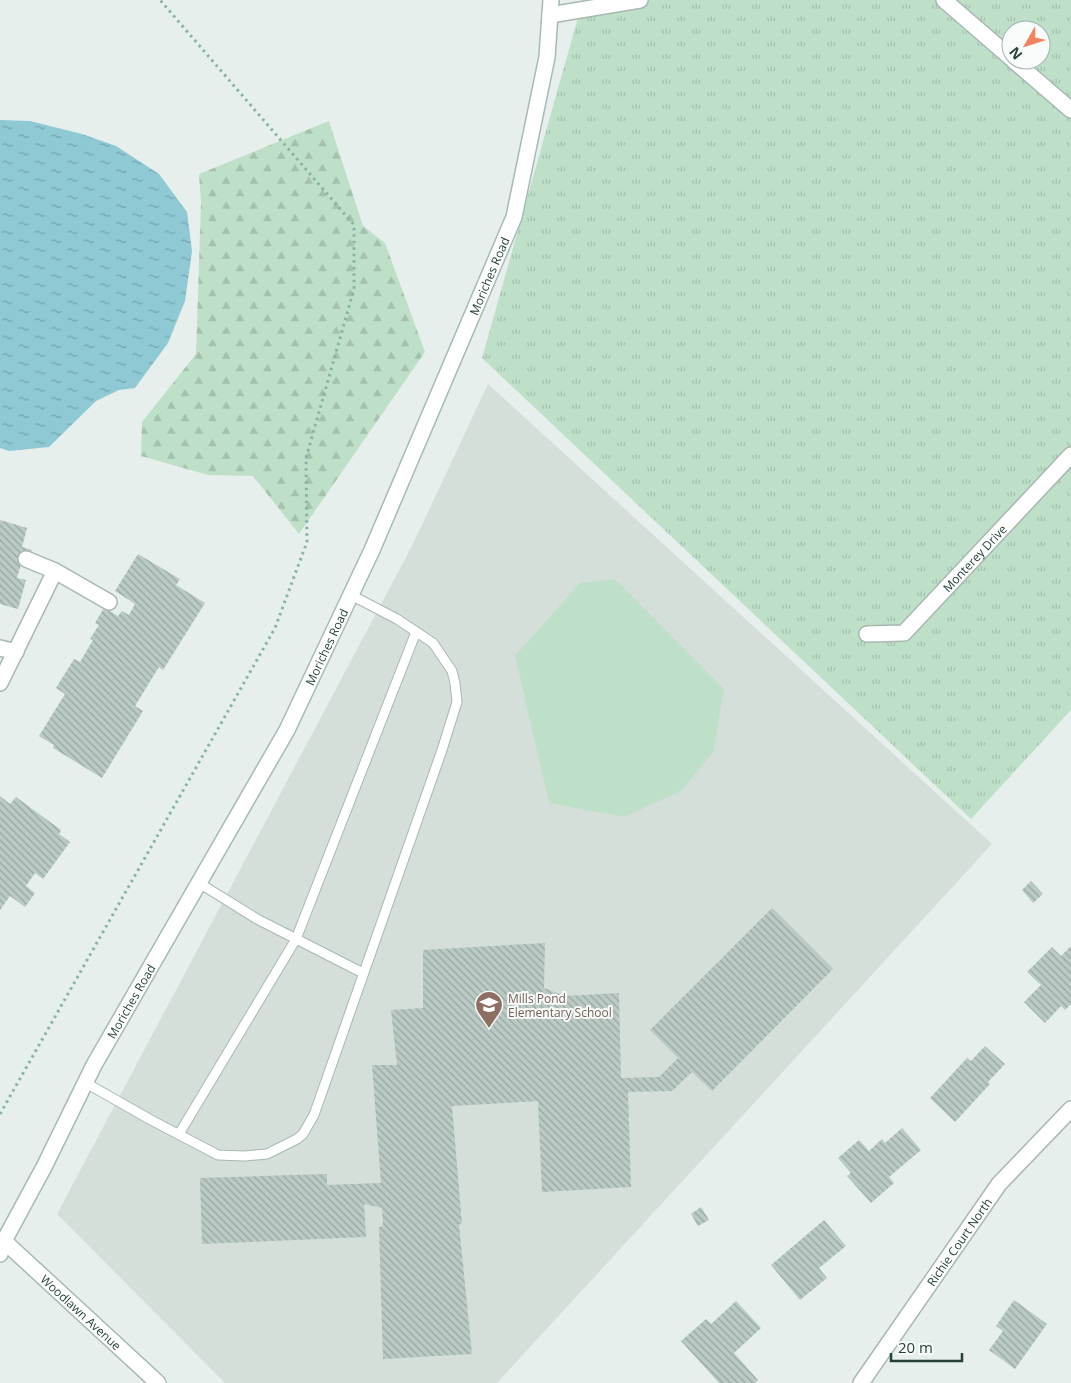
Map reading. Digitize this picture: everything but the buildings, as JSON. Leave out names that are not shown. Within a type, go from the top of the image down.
[{"type":"main road","name":"Moriches Road","points":[[2,1245],[86,1083],[287,730],[372,550],[514,217],[547,57],[551,0]]},
{"type":"main road","points":[[550,15],[640,0]]},
{"type":"main road","points":[[944,0],[1001,49]]},
{"type":"main road","points":[[1025,70],[1071,110]]},
{"type":"main road","name":"Monterey Drive","points":[[867,634],[904,633],[1071,455]]},
{"type":"main road","points":[[26,559],[55,571],[109,602]]},
{"type":"main road","points":[[0,683],[55,571]]},
{"type":"main road","points":[[0,648],[16,652]]},
{"type":"main road","name":"Richie Court North","points":[[861,1383],[1000,1184],[1071,1109]]},
{"type":"main road","name":"Woodlawn Avenue","points":[[2,1245],[158,1383]]},
{"type":"lane","points":[[86,1083],[193,1143],[218,1154],[244,1156],[267,1154],[297,1139],[314,1114],[442,750],[457,702],[452,671],[434,643],[397,619],[351,595]]},
{"type":"lane","points":[[178,1134],[296,939],[416,632]]},
{"type":"lane","points":[[199,883],[257,919],[363,974]]},
{"type":"path","points":[[0,1114],[276,628],[307,542],[306,458],[354,289],[354,225],[160,0]]},
{"type":"shaded area","name":"Mills Pond Elementary School","points":[[488,384],[992,844],[497,1383],[225,1383],[57,1214],[414,542]]},
{"type":"green space","points":[[583,0],[1071,0],[1071,710],[971,819],[482,358]]},
{"type":"green space","points":[[329,121],[363,226],[385,243],[425,352],[299,534],[253,476],[208,475],[141,456],[142,422],[196,354],[201,203],[199,174]]},
{"type":"green space","points":[[615,579],[724,689],[713,752],[681,791],[624,817],[549,803],[515,656],[580,583]]},
{"type":"water","points":[[0,120],[30,121],[82,134],[116,146],[159,174],[187,212],[192,251],[185,301],[168,343],[135,388],[119,390],[96,401],[49,447],[9,451],[0,448]]},
{"type":"place","name":"Mills Pond Elementary School","points":[[489,1029]]}]
